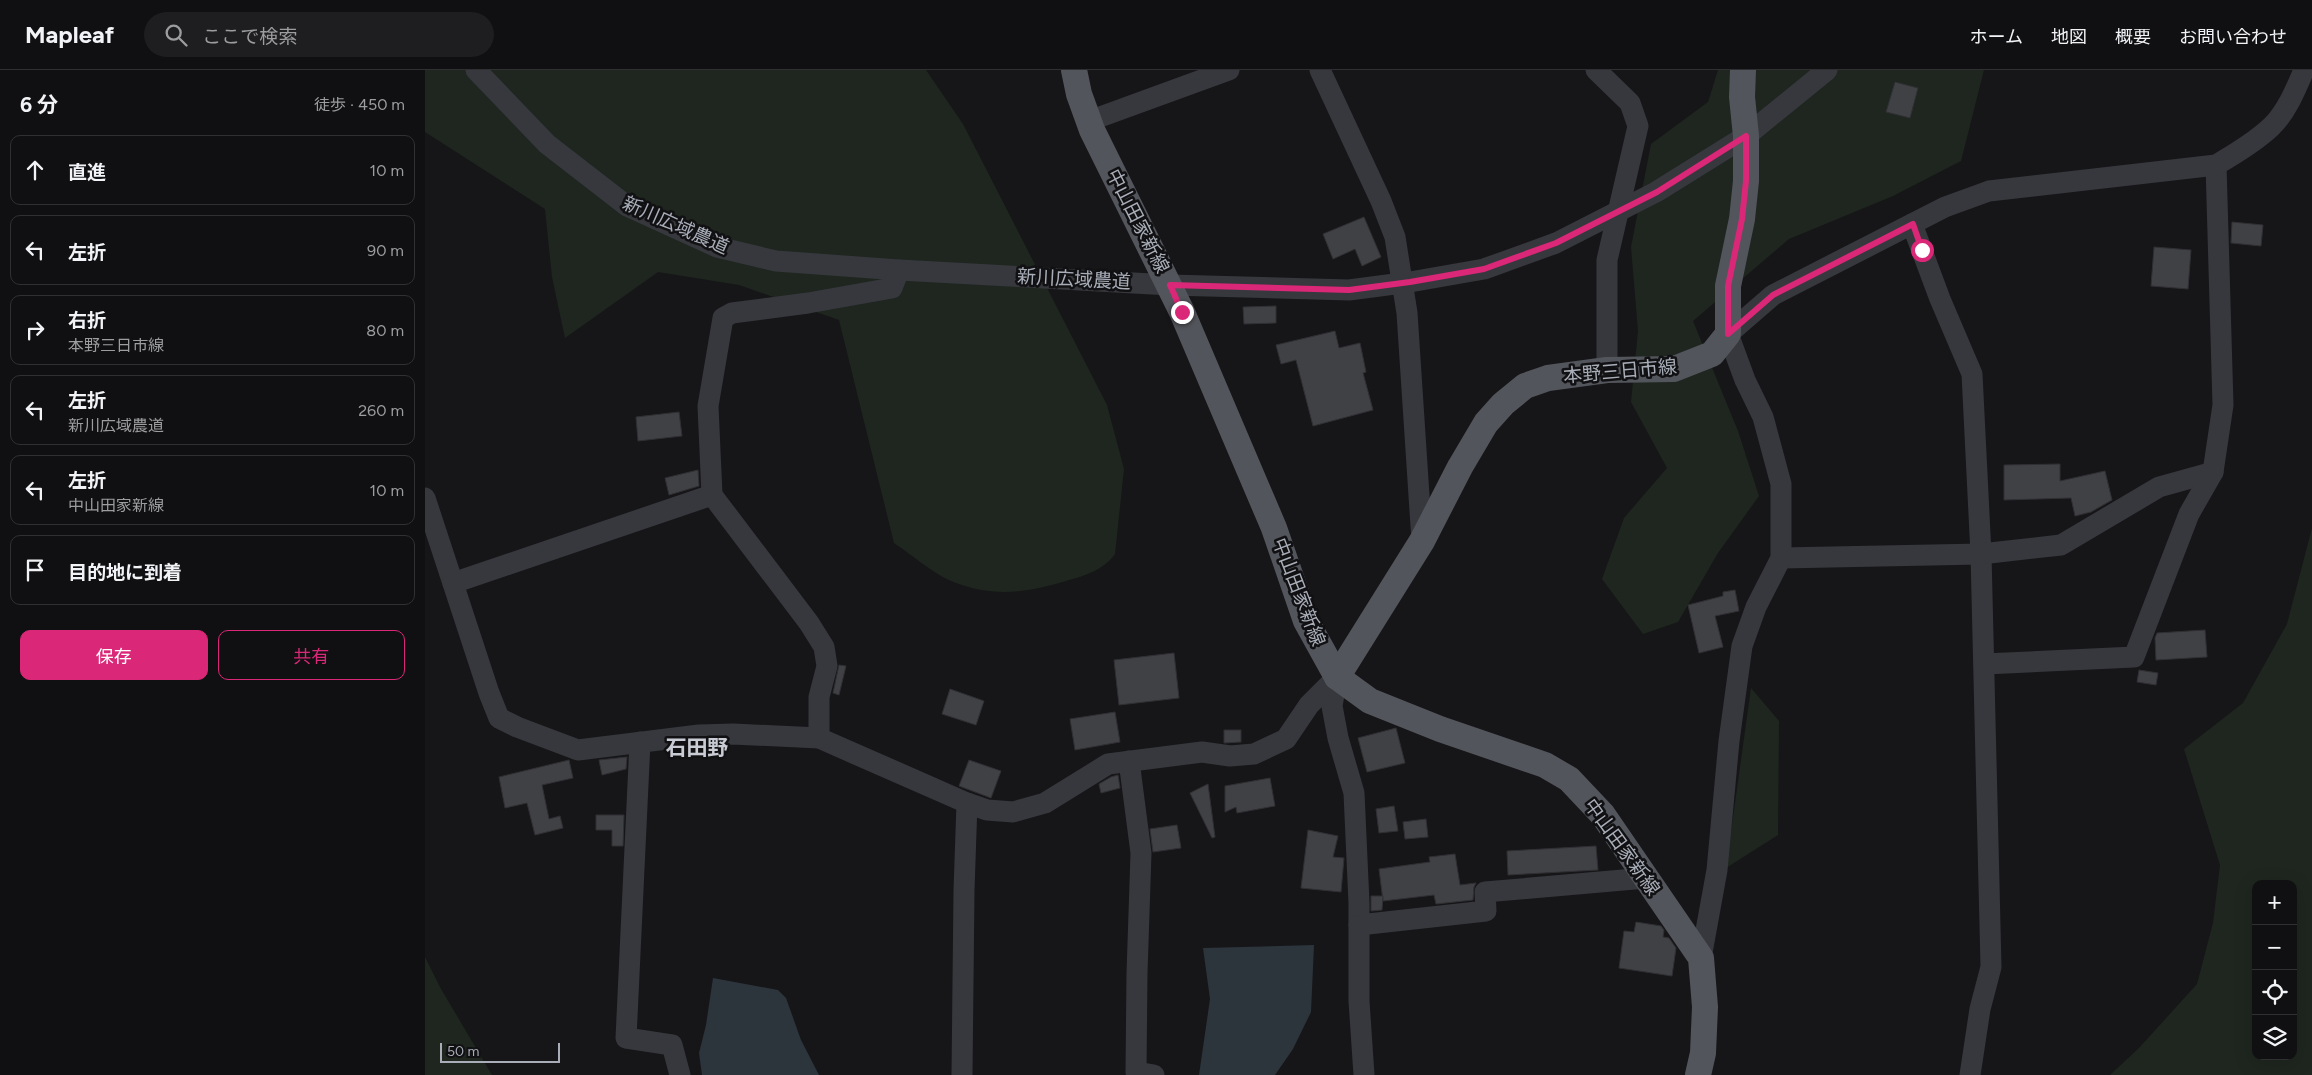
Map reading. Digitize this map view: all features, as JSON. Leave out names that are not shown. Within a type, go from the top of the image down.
[{"type":"main road","name":"中山田家新線","points":[[1074,70],[1089,121],[1170,285],[1274,528],[1306,621],[1337,677],[1371,701],[1440,729],[1545,764],[1569,779],[1603,815],[1701,958],[1705,1007],[1703,1053],[1698,1075]]},
{"type":"main road","points":[[1728,334],[1728,286],[1742,219],[1746,181],[1746,136],[1742,97],[1743,70]]},
{"type":"main road","name":"本野三日市線","points":[[1337,677],[1422,541],[1481,431],[1503,404],[1525,386],[1548,378],[1607,370],[1674,369],[1712,354],[1728,334]]},
{"type":"street","name":"新川広域農道","points":[[476,70],[547,144],[627,206],[717,247],[776,261],[899,270],[1170,285],[1349,290],[1484,269],[1556,243],[1657,192],[1746,136],[1827,70]]},
{"type":"street","points":[[1089,121],[1229,70]]},
{"type":"street","points":[[1320,70],[1381,200],[1395,237],[1407,313],[1422,541]]},
{"type":"street","points":[[1596,70],[1630,103],[1638,126],[1607,260],[1607,370]]},
{"type":"street","points":[[1795,96],[1812,70]]},
{"type":"street","points":[[1701,958],[1717,870],[1729,741],[1742,646],[1755,607],[1781,558],[1781,484],[1763,417],[1745,380],[1728,334],[1773,295],[1945,207],[1989,191],[2216,165],[2243,149],[2272,126],[2293,95],[2304,70]]},
{"type":"street","points":[[1984,664],[2134,657],[2189,514],[2213,472],[2223,405],[2216,165]]},
{"type":"street","points":[[1913,224],[1940,299],[1972,374],[1981,554],[1991,967],[1980,1009],[1970,1075]]},
{"type":"street","points":[[819,738],[819,697],[827,666],[824,647],[809,623],[711,495],[708,406],[723,318],[733,313],[808,303],[892,288],[899,270]]},
{"type":"street","points":[[1781,558],[1981,554],[2061,545],[2159,487],[2213,472]]},
{"type":"street","points":[[453,583],[711,495]]},
{"type":"street","points":[[425,498],[499,718],[578,750],[640,742],[733,734],[819,738],[967,803],[987,810],[1013,812],[1045,804],[1107,764],[1202,752],[1230,756],[1254,754],[1286,739],[1309,705],[1337,677]]},
{"type":"street","points":[[1337,677],[1331,706],[1338,738],[1354,792],[1359,925],[1359,1001],[1365,1075]]},
{"type":"street","points":[[640,742],[626,1038],[672,1045],[680,1075]]},
{"type":"street","points":[[1129,761],[1141,852],[1136,1072],[1154,1075]]},
{"type":"street","points":[[961,1075],[967,803]]},
{"type":"street","points":[[1359,925],[1486,911],[1485,892],[1646,878]]},
{"type":"shaded area","points":[[425,70],[926,70],[963,124],[1107,405],[1124,469],[1115,554],[1093,572],[1080,577],[1022,591],[995,592],[981,590],[944,578],[894,543],[839,320],[739,285],[658,272],[565,338],[552,277],[545,209],[425,132]]},
{"type":"shaded area","points":[[1718,70],[1984,70],[1961,161],[1893,196],[1789,239],[1693,321],[1738,431],[1759,496],[1718,553],[1678,622],[1643,634],[1602,579],[1624,518],[1667,468],[1631,402],[1638,331],[1631,247],[1651,144],[1708,102]]},
{"type":"shaded area","points":[[2312,528],[2312,1075],[2110,1075],[2139,1048],[2197,984],[2213,923],[2220,865],[2184,749],[2243,703],[2287,624]]},
{"type":"shaded area","points":[[1751,688],[1779,721],[1778,835],[1726,868]]},
{"type":"shaded area","points":[[1314,945],[1311,1012],[1293,1049],[1275,1075],[1199,1075],[1210,999],[1203,948]]},
{"type":"shaded area","points":[[425,957],[441,989],[492,1075],[425,1075]]},
{"type":"shaded area","points":[[713,978],[778,990],[786,998],[801,1040],[819,1075],[702,1075],[699,1053],[706,1025]]},
{"type":"building","points":[[1895,82],[1918,88],[1910,118],[1886,112]]},
{"type":"building","points":[[1364,217],[1381,257],[1362,266],[1355,249],[1333,259],[1323,234]]},
{"type":"building","points":[[2232,222],[2263,225],[2261,246],[2231,243]]},
{"type":"building","points":[[2154,247],[2191,250],[2188,289],[2151,286]]},
{"type":"building","points":[[1276,306],[1276,323],[1244,324],[1243,307]]},
{"type":"building","points":[[1335,331],[1339,348],[1360,343],[1366,372],[1363,373],[1373,410],[1313,426],[1296,360],[1281,364],[1276,345]]},
{"type":"building","points":[[679,412],[682,436],[638,441],[636,417]]},
{"type":"building","points":[[2060,464],[2060,481],[2105,471],[2112,500],[2091,512],[2075,516],[2071,498],[2004,500],[2004,465]]},
{"type":"building","points":[[698,470],[699,486],[669,495],[665,478]]},
{"type":"building","points":[[1735,590],[1739,611],[1715,616],[1723,647],[1699,653],[1688,605],[1723,596],[1723,592]]},
{"type":"building","points":[[2205,630],[2207,657],[2156,660],[2155,638],[2157,633]]},
{"type":"building","points":[[1174,653],[1179,698],[1119,705],[1114,660]]},
{"type":"building","points":[[839,665],[846,666],[839,695],[833,693]]},
{"type":"building","points":[[2139,670],[2158,673],[2156,685],[2137,682]]},
{"type":"building","points":[[950,689],[984,701],[976,725],[942,714]]},
{"type":"building","points":[[1115,712],[1120,742],[1075,750],[1070,719]]},
{"type":"building","points":[[1396,728],[1405,763],[1367,772],[1358,738]]},
{"type":"building","points":[[1224,730],[1241,730],[1241,742],[1224,743]]},
{"type":"building","points":[[627,757],[626,769],[602,775],[599,760]]},
{"type":"building","points":[[569,760],[573,778],[542,785],[549,819],[560,816],[563,828],[535,835],[527,803],[505,808],[499,777]]},
{"type":"building","points":[[969,760],[1001,771],[991,798],[959,786]]},
{"type":"building","points":[[1118,775],[1120,788],[1101,793],[1099,784]]},
{"type":"building","points":[[1270,778],[1275,806],[1237,813],[1236,807],[1225,812],[1225,786]]},
{"type":"building","points":[[1208,784],[1215,837],[1212,838],[1190,793]]},
{"type":"building","points":[[1394,806],[1398,831],[1379,833],[1376,809]]},
{"type":"building","points":[[596,815],[624,815],[623,846],[612,846],[612,830],[596,830]]},
{"type":"building","points":[[1426,819],[1428,837],[1405,839],[1403,822]]},
{"type":"building","points":[[1177,825],[1181,848],[1153,852],[1150,829]]},
{"type":"building","points":[[1308,830],[1338,836],[1333,857],[1344,858],[1341,892],[1301,888]]},
{"type":"building","points":[[1596,846],[1598,870],[1508,875],[1507,851]]},
{"type":"building","points":[[1455,854],[1460,885],[1476,883],[1473,900],[1436,904],[1434,895],[1383,901],[1379,869],[1430,862],[1429,857]]},
{"type":"building","points":[[1371,896],[1383,896],[1382,910],[1371,911]]},
{"type":"building","points":[[1636,922],[1661,926],[1664,930],[1663,937],[1669,938],[1676,948],[1672,976],[1619,968],[1624,931],[1634,932]]},
{"type":"district","name":"石田野","points":[[697,747]]},
{"type":"route","points":[[1182,312],[1170,285],[1349,290],[1484,269],[1556,243],[1657,192],[1746,136],[1746,181],[1742,219],[1728,286],[1728,334],[1773,295],[1913,224],[1922,250]]}]
